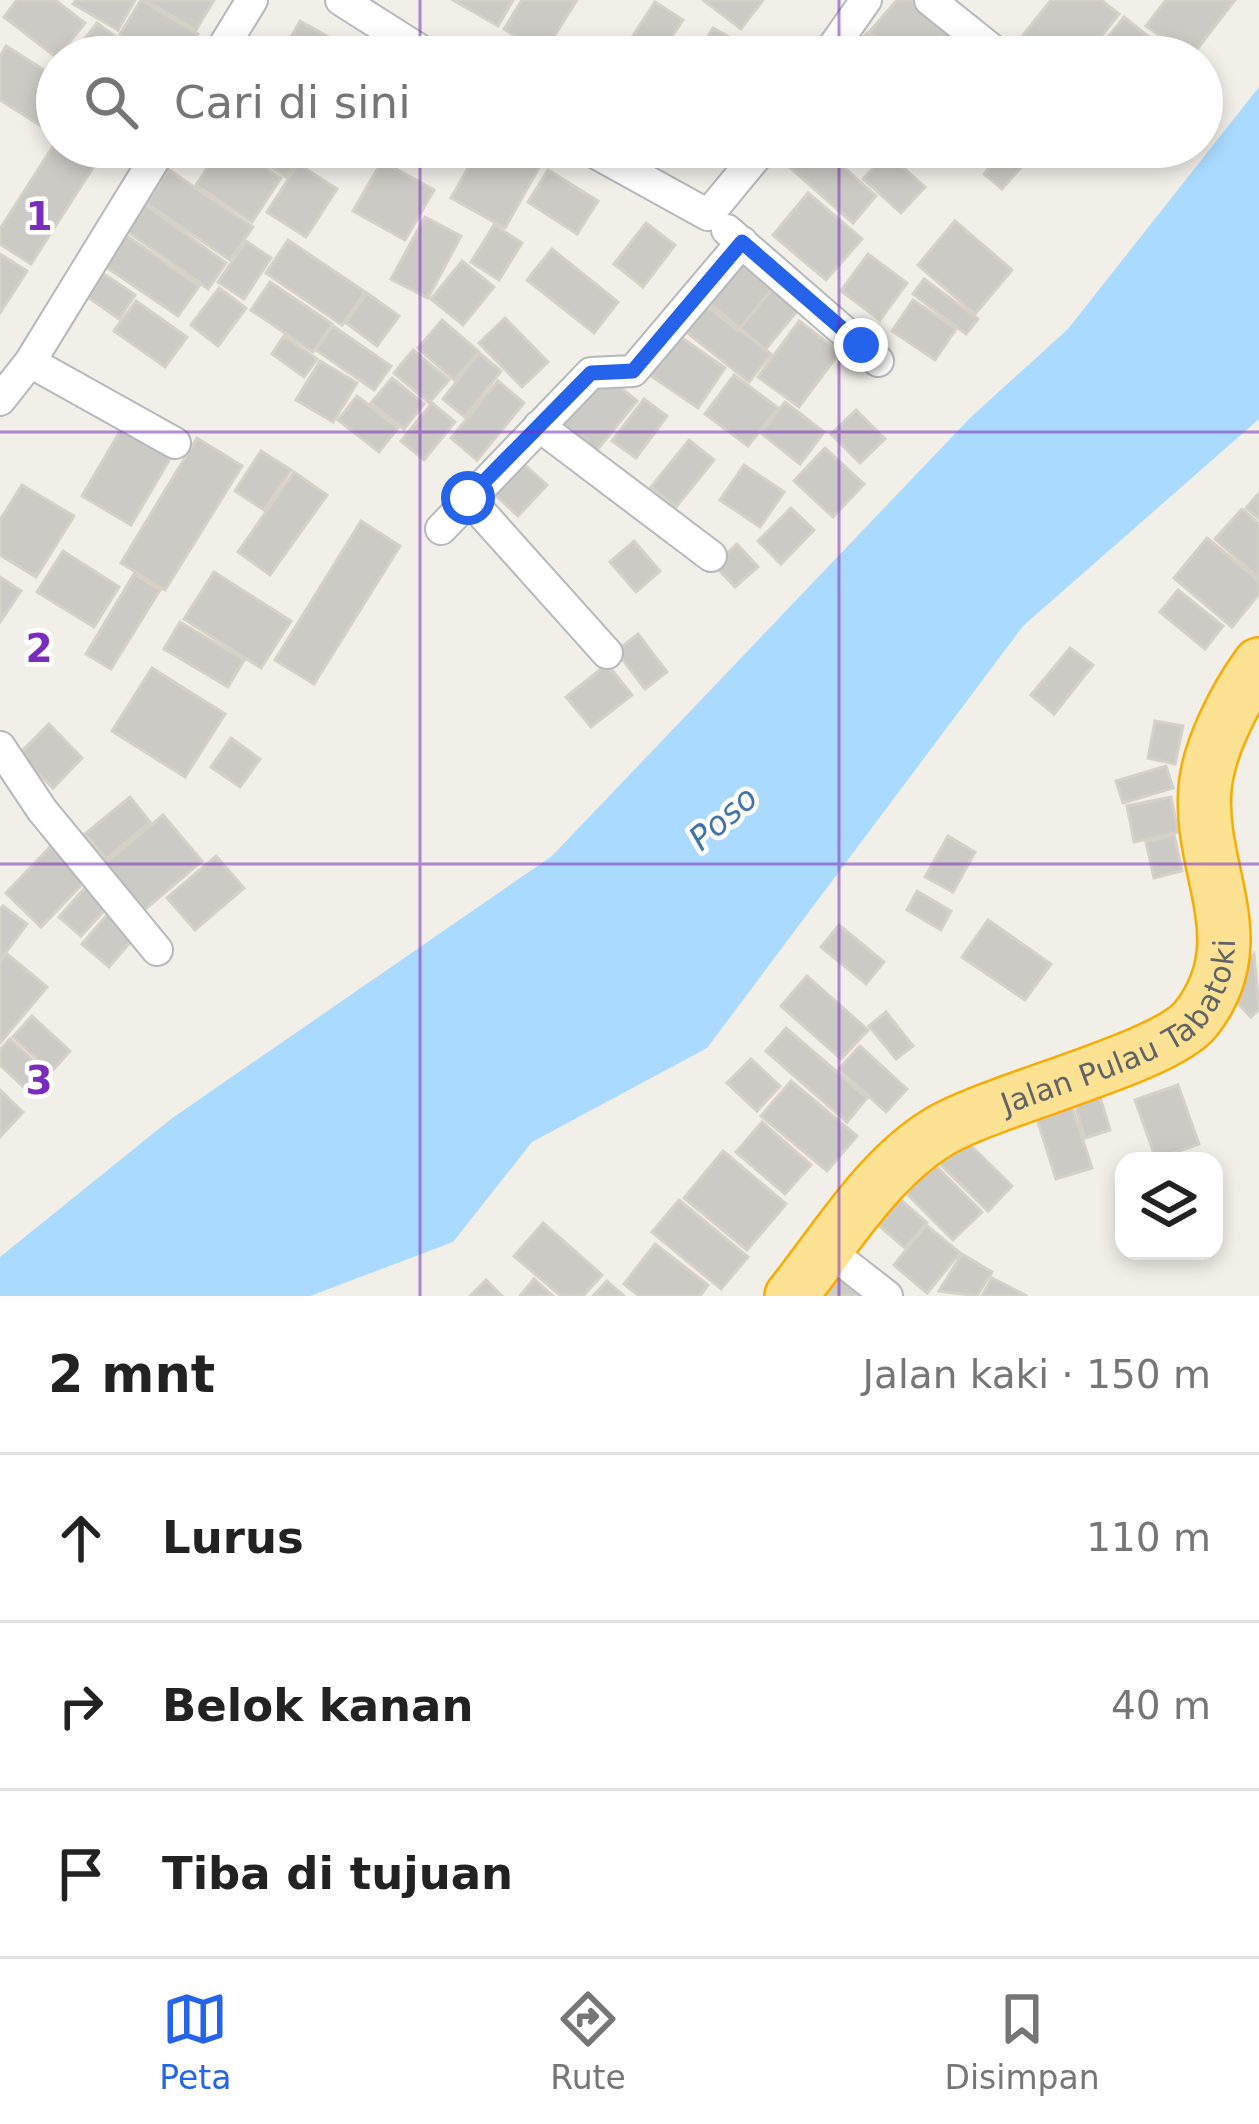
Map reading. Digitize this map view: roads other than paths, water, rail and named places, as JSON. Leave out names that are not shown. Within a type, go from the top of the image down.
[{"type":"highway","name":"Jalan Pulau Tabatoki","points":[[790,1296],[886,1178],[936,1134],[982,1110],[1160,1042],[1199,1015],[1225,951],[1219,878],[1204,811],[1208,772],[1237,701],[1259,664]]},
{"type":"street","points":[[230,36],[252,0]]},
{"type":"street","points":[[341,0],[398,36]]},
{"type":"street","points":[[841,36],[866,0]]},
{"type":"street","points":[[930,0],[975,36]]},
{"type":"street","points":[[0,400],[30,362],[149,168]]},
{"type":"street","points":[[623,168],[708,215],[878,361]]},
{"type":"street","points":[[708,215],[747,168]]},
{"type":"street","points":[[441,529],[594,371],[633,371],[742,242]]},
{"type":"street","points":[[30,362],[175,443]]},
{"type":"street","points":[[539,426],[711,556]]},
{"type":"street","points":[[468,498],[607,652]]},
{"type":"street","points":[[0,747],[42,810],[157,950]]},
{"type":"street","points":[[828,1250],[886,1296]]},
{"type":"water","name":"Poso","points":[[1259,87],[1259,419],[1023,626],[707,1048],[532,1142],[453,1242],[310,1296],[0,1296],[0,1257],[171,1119],[552,856],[971,417],[1068,329],[1195,168],[1223,168],[1223,133]]}]
